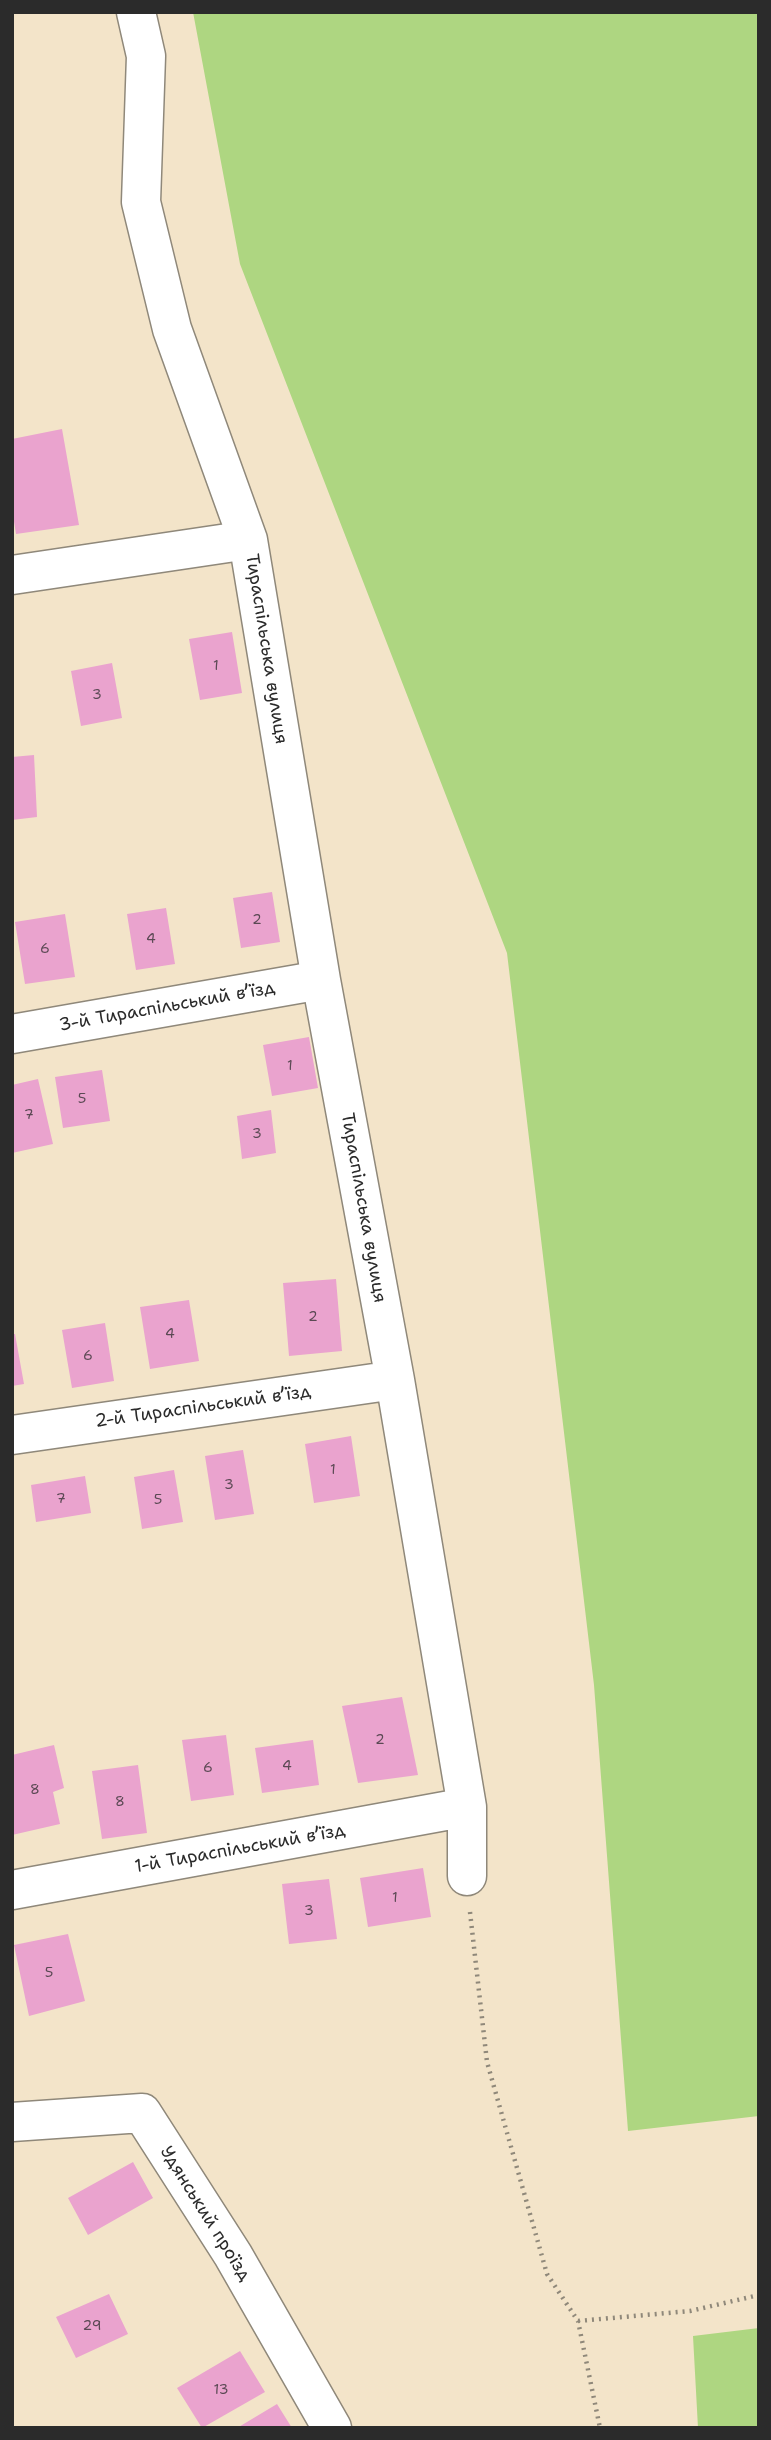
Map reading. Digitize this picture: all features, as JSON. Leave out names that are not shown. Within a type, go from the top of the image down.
[{"type":"street","name":"Тираспільська вулиця","points":[[136,12],[146,56],[141,202],[172,329],[248,540],[321,980],[395,1380],[467,1807],[467,1876]]},
{"type":"street","points":[[12,575],[248,540]]},
{"type":"street","name":"3-й Тираспільський в’їзд","points":[[12,1034],[321,980]]},
{"type":"street","name":"2-й Тираспільський в’їзд","points":[[12,1435],[395,1380]]},
{"type":"street","name":"1-й Тираспільський в’їзд","points":[[12,1890],[467,1807]]},
{"type":"street","name":"Удянський проїзд","points":[[12,2122],[142,2113],[233,2255],[332,2428]]},
{"type":"path","points":[[467,1876],[487,2062],[547,2274],[578,2321],[600,2428]]},
{"type":"path","points":[[578,2321],[690,2311],[759,2295]]},
{"type":"green space","points":[[193,12],[759,12],[759,2116],[628,2131],[594,1685],[507,953],[240,264]]},
{"type":"green space","points":[[759,2328],[759,2426],[698,2428],[693,2336]]},
{"type":"building","points":[[62,429],[79,525],[16,534],[12,509],[12,439]]},
{"type":"building","points":[[232,632],[242,693],[200,700],[189,639]]},
{"type":"building","points":[[112,663],[122,718],[81,726],[71,671]]},
{"type":"building","points":[[34,755],[37,817],[12,820],[12,757]]},
{"type":"building","points":[[272,892],[280,942],[241,948],[233,898]]},
{"type":"building","points":[[166,908],[175,964],[136,970],[127,914]]},
{"type":"building","points":[[65,914],[75,977],[25,984],[15,922]]},
{"type":"building","points":[[309,1037],[318,1088],[272,1096],[263,1045]]},
{"type":"building","points":[[102,1070],[110,1121],[63,1128],[55,1077]]},
{"type":"building","points":[[38,1079],[53,1144],[12,1153],[12,1085]]},
{"type":"building","points":[[271,1110],[276,1153],[242,1159],[237,1116]]},
{"type":"building","points":[[336,1279],[342,1351],[289,1356],[283,1283]]},
{"type":"building","points":[[189,1300],[199,1361],[150,1369],[140,1307]]},
{"type":"building","points":[[105,1323],[114,1381],[72,1388],[62,1330]]},
{"type":"building","points":[[12,1334],[15,1334],[24,1384],[12,1386]]},
{"type":"building","points":[[351,1436],[360,1496],[314,1503],[305,1444]]},
{"type":"building","points":[[243,1450],[254,1514],[215,1520],[205,1456]]},
{"type":"building","points":[[174,1470],[183,1522],[142,1529],[134,1477]]},
{"type":"building","points":[[85,1476],[91,1513],[36,1522],[31,1485]]},
{"type":"building","points":[[402,1697],[418,1775],[358,1783],[342,1706]]},
{"type":"building","points":[[226,1735],[234,1795],[191,1801],[182,1740]]},
{"type":"building","points":[[313,1740],[319,1785],[262,1793],[255,1748]]},
{"type":"building","points":[[54,1745],[64,1788],[53,1792],[60,1824],[12,1835],[12,1755]]},
{"type":"building","points":[[138,1765],[147,1833],[102,1839],[92,1771]]},
{"type":"building","points":[[423,1868],[431,1917],[368,1927],[360,1878]]},
{"type":"building","points":[[329,1879],[337,1939],[289,1944],[282,1884]]},
{"type":"building","points":[[68,1934],[85,2001],[29,2016],[14,1945]]},
{"type":"building","points":[[133,2162],[153,2198],[88,2235],[68,2198]]},
{"type":"building","points":[[109,2294],[128,2334],[76,2358],[56,2317]]},
{"type":"building","points":[[240,2351],[265,2392],[202,2428],[177,2388]]},
{"type":"building","points":[[277,2404],[292,2428],[237,2428]]}]
